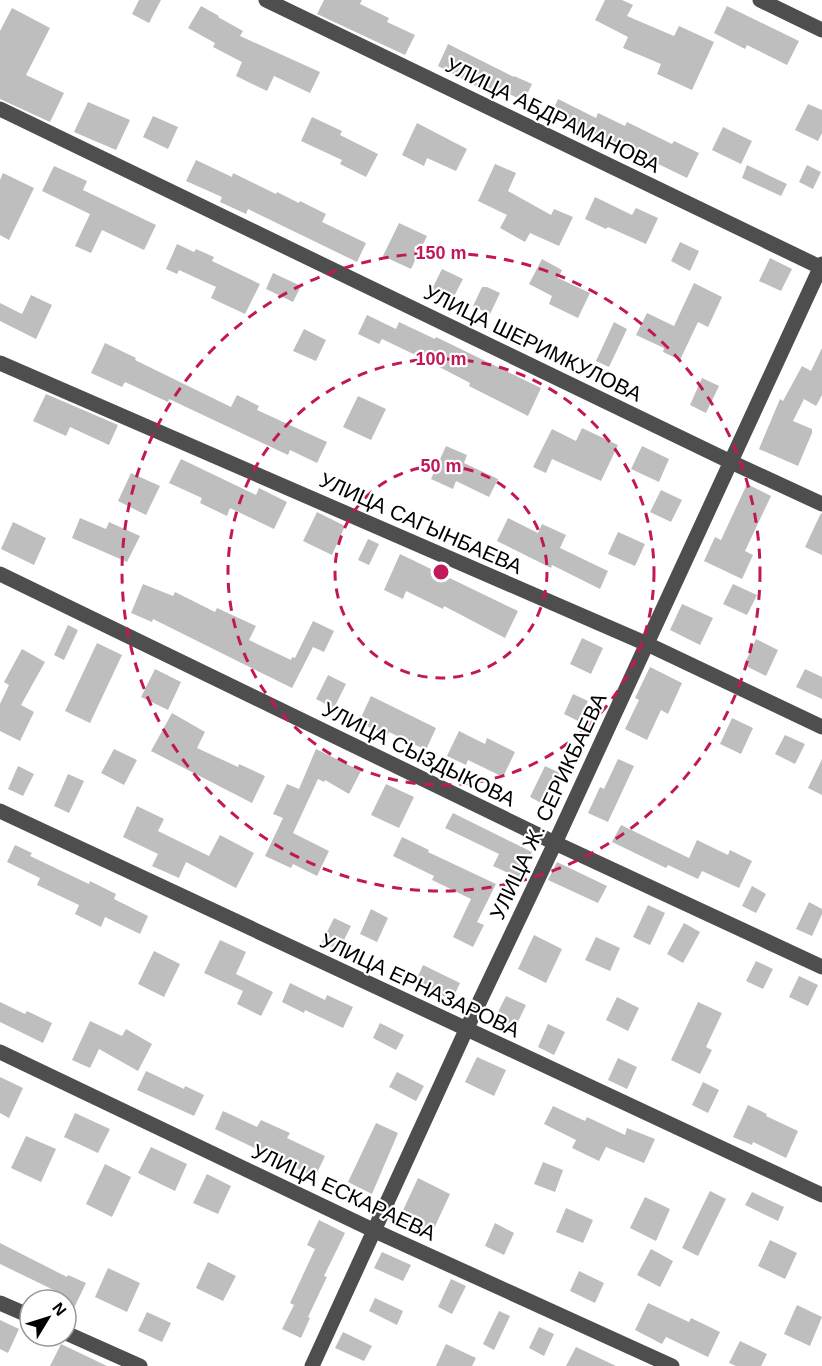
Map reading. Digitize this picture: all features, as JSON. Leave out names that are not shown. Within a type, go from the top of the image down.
[{"type":"street","name":"УЛИЦА АБДРАМАНОВА","points":[[266,0],[822,267]]},
{"type":"street","points":[[760,0],[822,30]]},
{"type":"street","name":"УЛИЦА ШЕРИМКУЛОВА","points":[[0,109],[822,504]]},
{"type":"street","name":"УЛИЦА Ж. СЕРИКБАЕВА","points":[[312,1366],[822,267]]},
{"type":"street","name":"УЛИЦА САГЫНБАЕВА","points":[[0,363],[646,644],[822,727]]},
{"type":"street","name":"УЛИЦА СЫЗДЫКОВА","points":[[0,574],[555,843],[822,967]]},
{"type":"street","name":"УЛИЦА ЕРНАЗАРОВА","points":[[0,811],[822,1195]]},
{"type":"street","name":"УЛИЦА ЕСКАРАЕВА","points":[[0,1052],[375,1231],[672,1366]]},
{"type":"street","points":[[0,1303],[18,1311]]},
{"type":"street","points":[[78,1338],[140,1366]]},
{"type":"building","points":[[139,0],[161,0],[149,23],[132,14]]},
{"type":"building","points":[[324,0],[362,0],[360,4],[389,18],[387,22],[415,35],[405,55],[317,14]]},
{"type":"building","points":[[605,0],[622,0],[633,5],[627,16],[674,36],[679,26],[714,42],[692,90],[657,74],[661,64],[623,48],[628,37],[595,20]]},
{"type":"building","points":[[201,6],[243,31],[240,36],[320,72],[310,93],[274,76],[267,91],[236,76],[242,62],[213,47],[215,43],[188,28]]},
{"type":"building","points":[[727,6],[799,41],[787,65],[747,45],[745,49],[714,33]]},
{"type":"building","points":[[12,8],[50,28],[26,75],[64,93],[50,122],[0,99],[0,31]]},
{"type":"building","points":[[448,44],[532,84],[524,101],[498,89],[495,96],[438,66]]},
{"type":"building","points":[[558,99],[596,118],[598,113],[625,126],[627,122],[672,144],[674,141],[699,153],[687,178],[609,140],[607,143],[550,117]]},
{"type":"building","points":[[88,102],[130,120],[116,150],[74,132]]},
{"type":"building","points":[[808,104],[822,110],[822,133],[818,141],[795,130]]},
{"type":"building","points":[[153,116],[178,127],[168,149],[143,137]]},
{"type":"building","points":[[312,117],[342,131],[340,135],[378,154],[366,177],[340,164],[342,160],[301,141]]},
{"type":"building","points":[[417,123],[467,149],[456,171],[427,158],[424,166],[402,155]]},
{"type":"building","points":[[723,127],[752,141],[741,164],[712,150]]},
{"type":"building","points":[[196,160],[232,177],[233,173],[276,194],[277,192],[299,203],[300,201],[326,214],[322,222],[366,243],[357,262],[248,209],[246,214],[220,202],[222,197],[186,181]]},
{"type":"building","points":[[495,164],[516,173],[508,191],[551,215],[554,209],[573,217],[559,246],[530,233],[525,242],[500,228],[507,215],[478,201]]},
{"type":"building","points":[[747,165],[787,184],[781,196],[742,178]]},
{"type":"building","points":[[807,165],[821,172],[813,189],[799,182]]},
{"type":"building","points":[[54,166],[87,181],[83,190],[156,225],[144,250],[102,230],[91,253],[75,246],[90,214],[42,191]]},
{"type":"building","points":[[3,173],[34,188],[9,240],[0,235],[0,180]]},
{"type":"building","points":[[595,197],[632,215],[636,208],[658,218],[646,244],[585,219]]},
{"type":"building","points":[[399,223],[427,236],[411,269],[383,256]]},
{"type":"building","points":[[680,242],[699,251],[690,271],[671,261]]},
{"type":"building","points":[[177,244],[194,252],[196,249],[214,257],[212,261],[260,284],[245,314],[211,298],[216,287],[179,270],[177,274],[166,269]]},
{"type":"building","points":[[770,258],[792,269],[781,291],[759,281]]},
{"type":"building","points":[[542,259],[562,270],[558,278],[590,293],[578,318],[549,304],[552,296],[529,284]]},
{"type":"building","points":[[442,269],[463,279],[450,304],[430,293]]},
{"type":"building","points":[[273,273],[301,286],[293,302],[266,289]]},
{"type":"building","points":[[694,283],[722,297],[708,327],[698,322],[680,360],[663,352],[664,348],[636,335],[647,313],[674,326]]},
{"type":"building","points":[[482,287],[500,293],[490,314],[473,306]]},
{"type":"building","points":[[31,295],[52,305],[36,339],[0,321],[0,303],[22,314]]},
{"type":"building","points":[[367,315],[396,329],[399,322],[435,339],[436,337],[541,388],[528,416],[469,386],[470,383],[426,360],[382,339],[379,344],[358,334]]},
{"type":"building","points":[[614,322],[627,329],[609,367],[596,361]]},
{"type":"building","points":[[304,329],[326,340],[316,361],[293,351]]},
{"type":"building","points":[[105,343],[231,407],[237,395],[259,406],[257,410],[327,442],[317,463],[290,450],[288,455],[169,399],[168,402],[125,382],[122,387],[91,373]]},
{"type":"building","points":[[822,348],[822,395],[816,406],[804,399],[793,421],[812,429],[798,466],[759,449],[780,399],[783,401],[802,366],[811,371]]},
{"type":"building","points":[[702,378],[719,386],[706,413],[690,405]]},
{"type":"building","points":[[46,394],[118,425],[109,445],[70,427],[66,436],[33,421]]},
{"type":"building","points":[[358,396],[386,409],[371,440],[343,427]]},
{"type":"building","points":[[582,428],[618,445],[601,481],[552,459],[546,473],[533,467],[552,429],[576,441]]},
{"type":"building","points":[[446,446],[467,455],[464,463],[498,479],[489,497],[456,481],[453,489],[431,479]]},
{"type":"building","points":[[642,446],[669,459],[659,482],[631,469]]},
{"type":"building","points":[[181,459],[256,495],[259,488],[287,502],[274,529],[230,508],[227,516],[200,503],[202,498],[169,483]]},
{"type":"building","points":[[131,473],[160,486],[146,515],[118,501]]},
{"type":"building","points":[[747,484],[771,496],[745,551],[753,555],[742,579],[704,561],[715,537],[721,540]]},
{"type":"building","points":[[661,490],[682,500],[671,522],[650,512]]},
{"type":"building","points":[[317,512],[345,526],[332,555],[303,541]]},
{"type":"building","points":[[822,514],[822,555],[805,547]]},
{"type":"building","points":[[80,518],[106,529],[109,522],[140,536],[127,562],[72,538]]},
{"type":"building","points":[[508,518],[538,533],[542,524],[566,535],[560,548],[608,571],[600,589],[497,541]]},
{"type":"building","points":[[13,522],[46,538],[34,565],[1,549]]},
{"type":"building","points":[[618,532],[645,544],[635,566],[608,554]]},
{"type":"building","points":[[368,539],[379,544],[369,565],[358,560]]},
{"type":"building","points":[[400,554],[518,611],[505,638],[444,606],[443,609],[406,591],[403,599],[384,590]]},
{"type":"building","points":[[143,584],[173,596],[175,592],[215,612],[217,608],[256,626],[249,640],[291,660],[292,657],[295,658],[313,621],[334,631],[324,652],[313,647],[292,688],[153,619],[152,622],[131,613]]},
{"type":"building","points":[[733,584],[757,595],[747,615],[723,604]]},
{"type":"building","points":[[682,604],[713,618],[700,645],[670,630]]},
{"type":"building","points":[[68,625],[78,630],[64,660],[54,655]]},
{"type":"building","points":[[582,638],[603,648],[591,674],[570,664]]},
{"type":"building","points":[[756,639],[778,650],[766,676],[744,665]]},
{"type":"building","points":[[97,643],[122,655],[90,723],[65,711]]},
{"type":"building","points":[[22,649],[45,662],[21,705],[34,712],[20,741],[0,731],[0,704],[9,685],[4,682]]},
{"type":"building","points":[[650,667],[682,683],[668,714],[661,710],[647,740],[625,729],[639,700],[635,698]]},
{"type":"building","points":[[155,669],[181,682],[168,710],[141,697]]},
{"type":"building","points":[[805,669],[822,677],[822,699],[796,687]]},
{"type":"building","points":[[328,675],[346,684],[334,708],[316,699]]},
{"type":"building","points":[[573,694],[588,701],[578,721],[564,714]]},
{"type":"building","points":[[371,696],[436,728],[426,750],[389,732],[387,736],[359,722]]},
{"type":"building","points":[[172,713],[205,732],[197,748],[238,767],[239,764],[265,776],[252,803],[151,751]]},
{"type":"building","points":[[732,718],[753,728],[741,754],[720,744]]},
{"type":"building","points":[[459,731],[485,744],[487,738],[515,752],[503,777],[468,760],[466,765],[447,756]]},
{"type":"building","points":[[785,735],[805,744],[795,764],[775,754]]},
{"type":"building","points":[[114,749],[137,760],[124,785],[101,773]]},
{"type":"building","points":[[316,749],[361,771],[349,794],[325,780],[324,782],[318,779],[293,833],[329,851],[317,876],[293,864],[291,868],[265,856],[283,818],[273,814],[287,784],[299,789]]},
{"type":"building","points":[[618,759],[634,766],[608,822],[588,813],[600,787],[604,789]]},
{"type":"building","points":[[822,759],[822,795],[808,788]]},
{"type":"building","points":[[18,766],[34,774],[23,796],[8,789]]},
{"type":"building","points":[[545,766],[560,773],[545,805],[530,797]]},
{"type":"building","points":[[68,774],[84,781],[69,813],[54,806]]},
{"type":"building","points":[[386,784],[414,797],[399,828],[371,815]]},
{"type":"building","points":[[137,806],[164,819],[158,831],[209,856],[220,835],[254,853],[236,888],[186,862],[179,878],[152,866],[158,854],[123,837]]},
{"type":"building","points":[[453,813],[532,852],[519,878],[493,866],[499,854],[445,828]]},
{"type":"building","points":[[621,825],[689,858],[697,840],[728,855],[730,850],[752,861],[739,888],[702,871],[698,879],[668,865],[666,868],[612,842]]},
{"type":"building","points":[[402,837],[496,884],[477,922],[484,925],[473,947],[453,937],[471,899],[432,880],[434,876],[393,856]]},
{"type":"building","points":[[15,845],[32,853],[30,856],[116,894],[114,899],[148,916],[140,934],[105,917],[101,927],[75,914],[79,905],[37,885],[40,878],[7,862]]},
{"type":"building","points":[[557,862],[607,886],[598,903],[548,880]]},
{"type":"building","points":[[752,886],[766,894],[756,913],[742,906]]},
{"type":"building","points":[[809,902],[822,909],[812,936],[796,929]]},
{"type":"building","points":[[648,905],[665,913],[650,945],[633,937]]},
{"type":"building","points":[[371,909],[388,918],[377,942],[360,934]]},
{"type":"building","points":[[334,918],[351,926],[339,950],[322,942]]},
{"type":"building","points":[[684,923],[700,932],[683,963],[667,954]]},
{"type":"building","points":[[534,935],[562,949],[546,983],[518,969]]},
{"type":"building","points":[[596,937],[620,948],[610,971],[585,960]]},
{"type":"building","points":[[220,940],[246,952],[236,974],[273,992],[261,1016],[237,1004],[243,991],[204,973]]},
{"type":"building","points":[[154,951],[180,964],[164,997],[138,984]]},
{"type":"building","points":[[756,961],[773,969],[763,989],[746,981]]},
{"type":"building","points":[[423,965],[460,983],[452,1000],[415,983]]},
{"type":"building","points":[[799,976],[818,985],[808,1006],[789,997]]},
{"type":"building","points":[[290,983],[325,1000],[327,995],[353,1007],[343,1028],[282,1002]]},
{"type":"building","points":[[506,996],[526,1005],[514,1030],[494,1020]]},
{"type":"building","points":[[617,997],[639,1008],[628,1031],[606,1020]]},
{"type":"building","points":[[0,1002],[52,1023],[43,1043],[0,1022]]},
{"type":"building","points":[[698,1002],[722,1013],[706,1047],[712,1050],[700,1074],[671,1060]]},
{"type":"building","points":[[90,1021],[122,1036],[126,1029],[152,1044],[138,1071],[99,1049],[90,1068],[72,1060]]},
{"type":"building","points":[[380,1023],[404,1035],[396,1050],[373,1038]]},
{"type":"building","points":[[548,1024],[565,1032],[554,1055],[538,1047]]},
{"type":"building","points":[[477,1057],[506,1070],[494,1096],[465,1082]]},
{"type":"building","points":[[618,1058],[637,1067],[627,1089],[608,1080]]},
{"type":"building","points":[[146,1071],[184,1089],[185,1086],[204,1095],[194,1116],[137,1090]]},
{"type":"building","points":[[397,1072],[424,1086],[416,1101],[389,1087]]},
{"type":"building","points":[[0,1077],[23,1088],[9,1118],[0,1113]]},
{"type":"building","points":[[703,1082],[719,1090],[708,1113],[692,1105]]},
{"type":"building","points":[[748,1105],[798,1131],[786,1158],[753,1142],[752,1145],[733,1137]]},
{"type":"building","points":[[553,1106],[585,1121],[587,1117],[625,1135],[627,1128],[655,1139],[644,1163],[606,1147],[599,1161],[572,1148],[576,1140],[544,1124]]},
{"type":"building","points":[[223,1111],[257,1127],[261,1120],[290,1133],[287,1138],[325,1156],[315,1177],[215,1129]]},
{"type":"building","points":[[75,1113],[110,1129],[98,1153],[64,1137]]},
{"type":"building","points":[[376,1123],[398,1133],[372,1194],[348,1182]]},
{"type":"building","points":[[26,1136],[56,1149],[41,1182],[11,1168]]},
{"type":"building","points":[[151,1147],[187,1164],[175,1191],[138,1173]]},
{"type":"building","points":[[543,1162],[563,1170],[555,1192],[534,1184]]},
{"type":"building","points":[[105,1164],[131,1177],[112,1217],[86,1204]]},
{"type":"building","points":[[207,1174],[231,1186],[218,1214],[193,1203]]},
{"type":"building","points":[[418,1178],[450,1194],[430,1237],[398,1221]]},
{"type":"building","points":[[710,1191],[726,1199],[698,1256],[682,1248]]},
{"type":"building","points":[[752,1192],[784,1207],[778,1221],[745,1205]]},
{"type":"building","points":[[645,1197],[670,1209],[656,1241],[630,1228]]},
{"type":"building","points":[[566,1208],[593,1220],[583,1243],[556,1232]]},
{"type":"building","points":[[319,1220],[345,1233],[324,1276],[327,1277],[301,1338],[282,1329],[294,1305],[290,1303],[315,1249],[307,1245]]},
{"type":"building","points":[[495,1223],[514,1233],[504,1255],[485,1246]]},
{"type":"building","points":[[770,1240],[797,1253],[785,1279],[758,1266]]},
{"type":"building","points":[[0,1243],[67,1277],[68,1275],[86,1283],[78,1300],[78,1288],[50,1288],[0,1264]]},
{"type":"building","points":[[651,1249],[673,1261],[660,1287],[637,1275]]},
{"type":"building","points":[[382,1252],[411,1265],[403,1281],[374,1268]]},
{"type":"building","points":[[208,1262],[236,1276],[223,1301],[196,1288]]},
{"type":"building","points":[[108,1268],[140,1283],[127,1312],[95,1297]]},
{"type":"building","points":[[579,1271],[604,1283],[595,1303],[570,1291]]},
{"type":"building","points":[[451,1279],[466,1286],[452,1314],[438,1307]]},
{"type":"building","points":[[375,1298],[403,1311],[397,1325],[369,1311]]},
{"type":"building","points":[[648,1303],[689,1322],[691,1318],[720,1332],[708,1357],[666,1337],[662,1344],[635,1330]]},
{"type":"building","points":[[797,1305],[822,1317],[810,1346],[784,1334]]},
{"type":"building","points":[[499,1311],[510,1316],[494,1350],[483,1344]]},
{"type":"building","points":[[147,1312],[171,1323],[162,1342],[138,1331]]},
{"type":"building","points":[[0,1320],[18,1329],[18,1331],[8,1353],[0,1349]]},
{"type":"building","points":[[539,1327],[554,1334],[544,1356],[529,1348]]},
{"type":"building","points":[[343,1332],[372,1346],[364,1361],[335,1348]]},
{"type":"building","points":[[740,1341],[767,1354],[761,1366],[736,1366],[729,1363]]},
{"type":"building","points":[[446,1344],[476,1358],[472,1366],[436,1366]]},
{"type":"building","points":[[576,1347],[616,1366],[566,1366]]},
{"type":"building","points":[[59,1348],[69,1348],[107,1366],[50,1366]]}]
